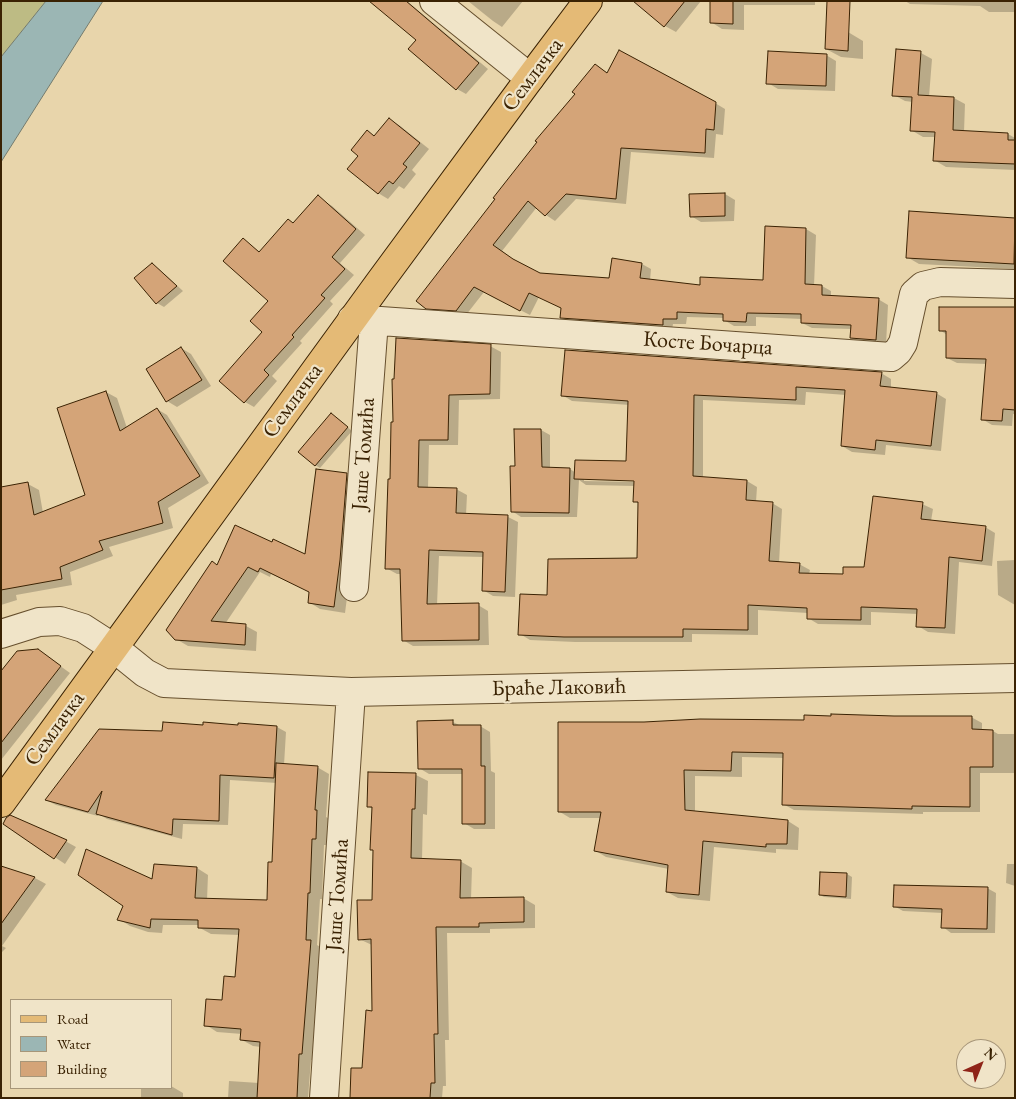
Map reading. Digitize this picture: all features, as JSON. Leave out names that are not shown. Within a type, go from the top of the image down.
[{"type":"main road","name":"Семлачка","points":[[1,803],[114,648],[363,320],[530,78],[588,1]]},
{"type":"street","points":[[434,1],[530,78]]},
{"type":"street","name":"Косте Бочарца","points":[[363,320],[891,357],[903,343],[914,294],[923,286],[940,282],[1015,284]]},
{"type":"street","name":"Јаше Томића","points":[[354,587],[363,320]]},
{"type":"street","name":"Браће Лаковић","points":[[1,634],[39,622],[60,621],[83,628],[114,648],[145,673],[164,683],[351,692],[1015,678]]},
{"type":"street","name":"Јаше Томића","points":[[324,1098],[351,692]]},
{"type":"shaded area","points":[[1,1],[46,1],[1,57]]},
{"type":"water","points":[[46,1],[103,1],[1,162],[1,57]]},
{"type":"building","points":[[369,1],[406,1],[479,63],[456,90],[408,49],[416,40]]},
{"type":"building","points":[[633,1],[685,1],[664,27]]},
{"type":"building","points":[[710,1],[733,1],[733,24],[710,23]]},
{"type":"building","points":[[827,1],[850,1],[848,51],[825,49]]},
{"type":"building","points":[[896,49],[921,51],[918,95],[954,97],[953,130],[1008,133],[1008,140],[1015,140],[1015,164],[933,161],[935,132],[910,131],[912,97],[892,96]]},
{"type":"building","points":[[619,50],[716,102],[714,130],[706,129],[705,153],[621,148],[616,199],[566,194],[545,216],[528,201],[493,245],[513,259],[540,273],[609,278],[612,258],[642,263],[640,278],[700,285],[700,277],[763,280],[765,226],[806,228],[805,284],[822,285],[822,295],[879,298],[876,340],[850,338],[851,325],[801,323],[801,314],[747,313],[746,322],[723,321],[723,314],[677,312],[677,319],[663,319],[663,325],[560,318],[561,308],[529,293],[520,311],[474,287],[456,311],[426,309],[416,301],[495,199],[493,198],[537,142],[535,141],[575,94],[572,92],[595,64],[607,73]]},
{"type":"building","points":[[768,51],[827,54],[826,86],[766,84]]},
{"type":"building","points":[[389,118],[420,143],[403,164],[407,167],[393,184],[389,181],[378,194],[347,169],[358,156],[351,150],[367,130],[374,136]]},
{"type":"building","points":[[725,193],[725,216],[690,217],[689,194]]},
{"type":"building","points":[[318,195],[356,229],[332,257],[345,269],[321,295],[325,298],[292,335],[294,337],[264,370],[269,375],[244,403],[219,381],[262,332],[250,321],[268,301],[223,261],[243,238],[259,252],[288,219],[293,223]]},
{"type":"building","points":[[909,211],[1015,218],[1014,264],[906,258]]},
{"type":"building","points":[[152,263],[177,286],[156,304],[134,278]]},
{"type":"building","points":[[939,307],[1015,307],[1015,410],[1003,409],[1002,421],[981,420],[986,359],[946,358],[946,331],[939,331]]},
{"type":"building","points":[[396,338],[491,344],[490,394],[449,395],[448,440],[419,440],[418,487],[457,488],[456,513],[508,515],[505,592],[482,591],[483,552],[429,550],[427,604],[479,603],[479,640],[402,641],[400,569],[385,569],[391,422],[393,422],[392,379],[394,379]]},
{"type":"building","points":[[181,347],[202,380],[166,402],[146,369]]},
{"type":"building","points":[[565,350],[882,372],[880,386],[937,392],[931,446],[876,440],[875,450],[841,446],[845,390],[796,387],[796,400],[694,395],[693,476],[747,480],[746,500],[773,502],[769,561],[800,563],[799,573],[843,574],[843,567],[864,567],[873,496],[923,502],[921,519],[986,526],[982,561],[949,557],[945,628],[916,627],[917,609],[861,607],[861,620],[807,619],[807,608],[748,605],[748,630],[683,629],[683,637],[518,635],[520,594],[547,595],[548,559],[637,558],[638,502],[633,502],[634,481],[574,479],[575,460],[626,461],[628,401],[561,396]]},
{"type":"building","points":[[106,391],[120,431],[157,408],[200,476],[158,502],[163,523],[99,541],[103,550],[60,567],[62,579],[1,590],[1,487],[28,482],[34,515],[85,495],[57,408]]},
{"type":"building","points":[[331,413],[348,427],[315,466],[298,452]]},
{"type":"building","points":[[514,429],[541,429],[542,467],[570,468],[569,513],[511,512],[510,466],[515,466]]},
{"type":"building","points":[[316,469],[347,473],[334,607],[308,603],[309,592],[260,568],[258,572],[248,567],[211,621],[246,624],[245,645],[175,640],[166,630],[212,561],[217,565],[235,525],[272,542],[273,539],[305,554]]},
{"type":"building","points":[[38,649],[61,666],[1,743],[1,671],[17,651]]},
{"type":"building","points":[[831,714],[972,716],[972,729],[993,730],[993,767],[970,767],[970,807],[912,806],[912,809],[782,805],[783,753],[732,752],[731,771],[684,770],[685,810],[788,820],[787,844],[766,844],[766,847],[703,841],[699,895],[666,892],[668,865],[594,851],[601,812],[558,812],[558,722],[644,722],[700,719],[804,720],[804,715],[831,716]]},
{"type":"building","points":[[453,720],[453,725],[481,725],[481,766],[485,766],[485,824],[462,824],[462,769],[418,769],[417,721]]},
{"type":"building","points":[[163,722],[203,725],[203,722],[238,725],[238,723],[277,726],[274,778],[220,775],[219,821],[173,819],[172,835],[96,814],[102,791],[88,812],[45,800],[99,729],[162,731]]},
{"type":"building","points":[[276,763],[318,766],[315,810],[317,810],[316,839],[312,839],[306,940],[311,940],[302,1054],[299,1054],[297,1098],[257,1098],[260,1042],[240,1040],[241,1029],[204,1026],[206,999],[222,1000],[224,976],[235,977],[239,929],[198,928],[198,920],[151,919],[150,928],[117,920],[123,906],[78,875],[86,849],[152,879],[154,864],[197,867],[195,898],[267,900],[268,862],[272,862]]},
{"type":"building","points":[[368,772],[416,773],[415,809],[412,809],[411,858],[461,860],[460,898],[524,897],[524,922],[479,923],[479,927],[436,927],[438,1034],[434,1034],[435,1083],[431,1083],[430,1098],[350,1098],[351,1068],[362,1068],[366,1010],[372,1011],[371,939],[358,940],[357,900],[372,900],[373,850],[370,850],[372,807],[367,807]]},
{"type":"building","points":[[10,815],[67,840],[54,859],[3,824]]},
{"type":"building","points":[[1,866],[35,877],[1,924]]},
{"type":"building","points":[[820,872],[847,873],[846,897],[819,895]]},
{"type":"building","points":[[894,885],[988,887],[987,929],[941,928],[942,909],[893,907]]}]
